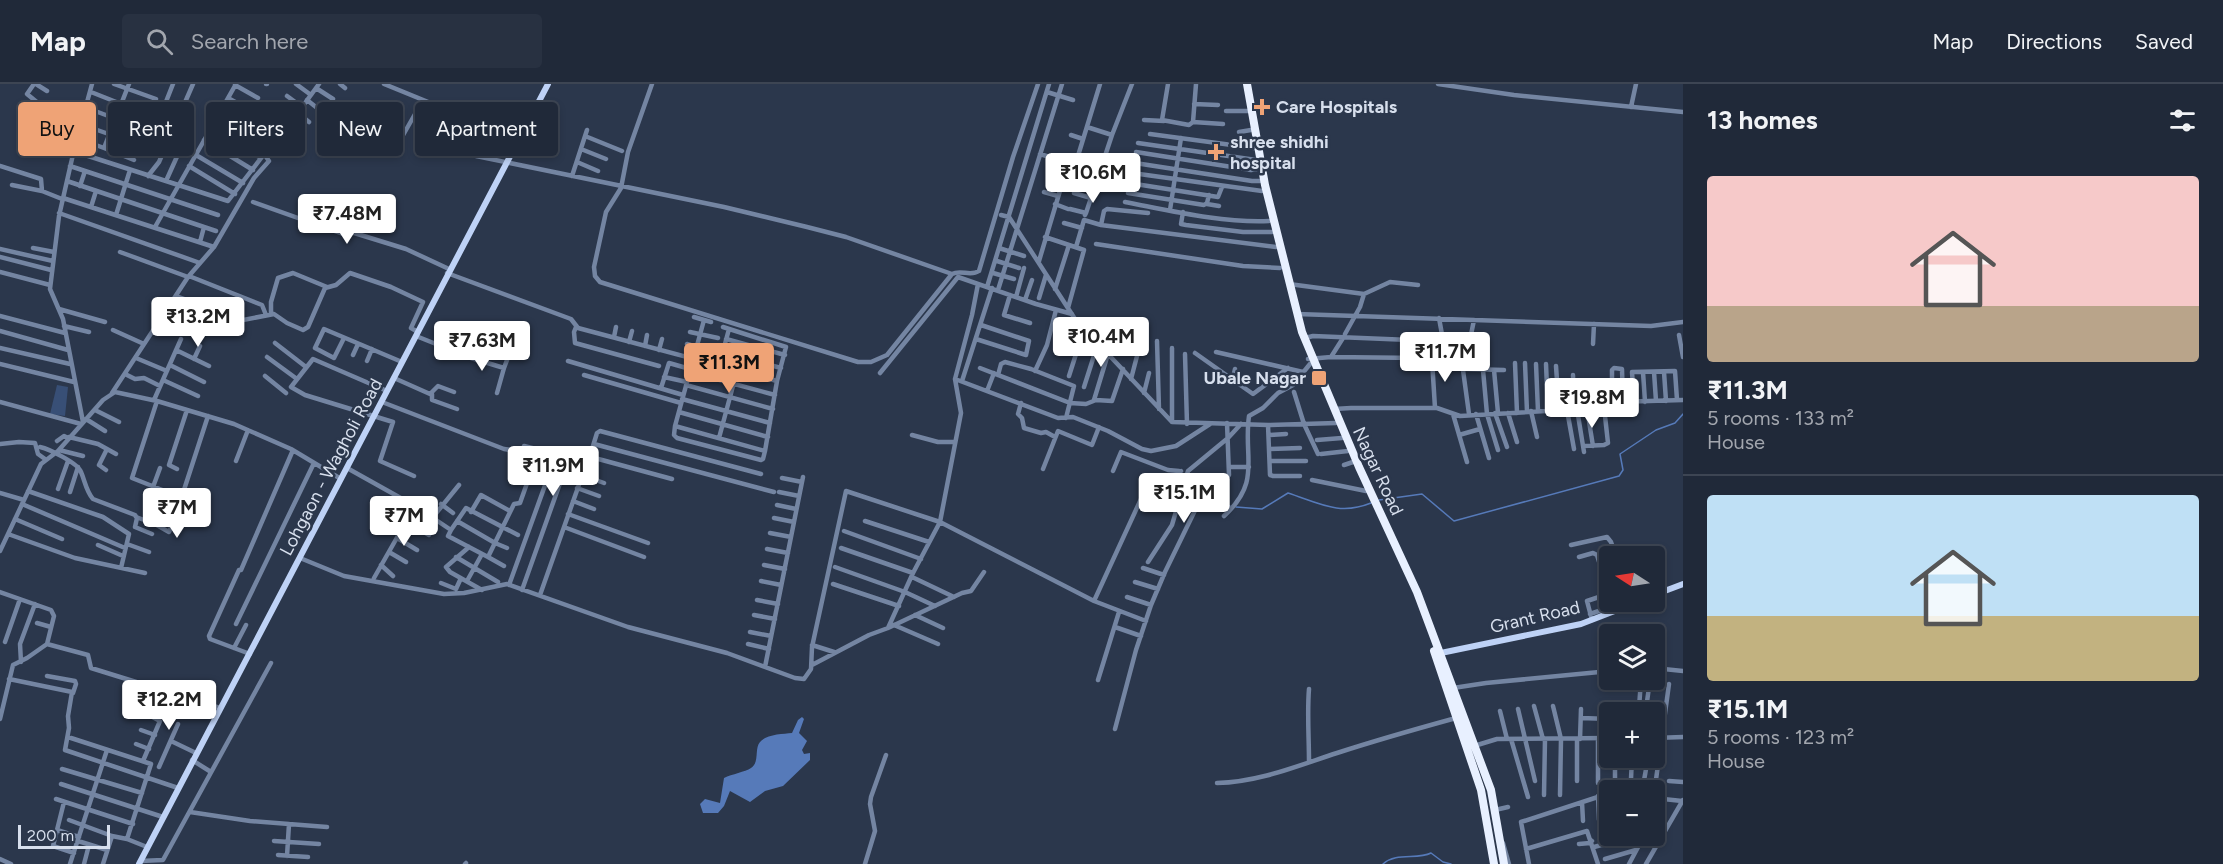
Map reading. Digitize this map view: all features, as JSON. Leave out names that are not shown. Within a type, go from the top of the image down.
[{"type":"highway","name":"Nagar Road","points":[[1245,84],[1257,169],[1310,360],[1410,575],[1438,654],[1456,718],[1481,791],[1494,864]]},
{"type":"highway","name":"Nagar Road","points":[[1245,84],[1269,221],[1294,318],[1348,452],[1407,577],[1453,688],[1489,786],[1504,864]]},
{"type":"highway","points":[[1489,786],[1481,791],[1487,798],[1498,849],[1504,864]]},
{"type":"main road","name":"Lohgaon - Wagholi Road","points":[[139,863],[548,84]]},
{"type":"main road","points":[[1665,591],[1683,584]]},
{"type":"main road","name":"Grant Road","points":[[1438,654],[1607,612]]},
{"type":"street","points":[[37,102],[27,94],[35,84],[46,91]]},
{"type":"street","points":[[83,422],[64,326],[50,285],[59,213],[92,84]]},
{"type":"street","points":[[114,84],[128,86],[156,99]]},
{"type":"street","points":[[166,102],[173,84]]},
{"type":"street","points":[[148,176],[159,162],[193,84]]},
{"type":"street","points":[[296,84],[311,94]]},
{"type":"street","points":[[384,84],[477,122],[479,126],[473,154],[506,163],[724,207],[846,237],[952,274]]},
{"type":"street","points":[[652,84],[628,152],[621,186],[606,212],[594,267],[596,279],[858,362],[871,362],[886,355],[952,274],[958,272],[972,274],[979,271],[1012,157],[1038,84]]},
{"type":"street","points":[[962,381],[992,288],[999,248],[1050,84]]},
{"type":"street","points":[[992,288],[1002,276],[1062,84]]},
{"type":"street","points":[[1039,261],[1062,184],[1070,182],[1076,165],[1100,84]]},
{"type":"street","points":[[1076,247],[1112,135],[1132,84]]},
{"type":"street","points":[[1164,122],[1162,117],[1168,84]]},
{"type":"street","points":[[1193,122],[1196,84]]},
{"type":"street","points":[[1438,84],[1514,95],[1683,112]]},
{"type":"street","points":[[1631,107],[1636,84]]},
{"type":"street","points":[[226,102],[236,85],[258,98]]},
{"type":"street","points":[[123,102],[128,86]]},
{"type":"street","points":[[305,103],[317,86],[333,99]]},
{"type":"street","points":[[91,92],[117,102]]},
{"type":"street","points":[[1047,92],[1073,100]]},
{"type":"street","points":[[287,96],[295,102]]},
{"type":"street","points":[[228,98],[235,102]]},
{"type":"street","points":[[307,100],[317,108]]},
{"type":"street","points":[[403,135],[423,100]]},
{"type":"street","points":[[1194,104],[1218,105]]},
{"type":"street","points":[[1226,111],[1248,111]]},
{"type":"street","points":[[305,119],[309,122]]},
{"type":"street","points":[[1144,120],[1189,125],[1193,122],[1223,124]]},
{"type":"street","points":[[1087,127],[1112,135]]},
{"type":"street","points":[[572,176],[587,129]]},
{"type":"street","points":[[1239,132],[1251,130]]},
{"type":"street","points":[[1150,134],[1254,148]]},
{"type":"street","points":[[1071,135],[1083,139]]},
{"type":"street","points":[[585,136],[622,150]]},
{"type":"street","points":[[155,227],[206,137]]},
{"type":"street","points":[[1170,210],[1181,138]]},
{"type":"street","points":[[105,148],[108,139]]},
{"type":"street","points":[[204,140],[253,170]]},
{"type":"street","points":[[1138,143],[1256,160]]},
{"type":"street","points":[[96,145],[134,160]]},
{"type":"street","points":[[581,149],[606,159]]},
{"type":"street","points":[[1136,152],[1257,169]]},
{"type":"street","points":[[1040,154],[1076,165]]},
{"type":"street","points":[[196,155],[243,183]]},
{"type":"street","points":[[1217,165],[1218,155]]},
{"type":"street","points":[[0,551],[45,459],[57,452],[112,393],[189,277],[214,248],[254,178],[269,161],[262,156],[235,194],[227,201],[88,156]]},
{"type":"street","points":[[166,181],[177,156]]},
{"type":"street","points":[[577,162],[598,171]]},
{"type":"street","points":[[1135,163],[1260,181]]},
{"type":"street","points":[[0,166],[41,179],[42,191]]},
{"type":"street","points":[[70,166],[218,215]]},
{"type":"street","points":[[189,166],[235,194]]},
{"type":"street","points":[[116,215],[130,170]]},
{"type":"street","points":[[80,186],[85,171]]},
{"type":"street","points":[[1132,173],[1265,195]]},
{"type":"street","points":[[1080,179],[1109,188]]},
{"type":"street","points":[[67,181],[216,231]]},
{"type":"street","points":[[1129,183],[1219,196],[1222,187]]},
{"type":"street","points":[[12,185],[42,191],[214,248]]},
{"type":"street","points":[[91,207],[96,191]]},
{"type":"street","points":[[1044,192],[1058,196]]},
{"type":"street","points":[[1074,193],[1091,198]]},
{"type":"street","points":[[1128,193],[1219,206]]},
{"type":"street","points":[[1207,204],[1209,195]]},
{"type":"street","points":[[253,202],[343,234],[351,232],[406,249],[448,271],[571,319],[576,327],[777,381]]},
{"type":"street","points":[[1125,202],[1252,222],[1269,221]]},
{"type":"street","points":[[1055,204],[1086,213]]},
{"type":"street","points":[[1101,225],[1104,211],[1107,209],[1149,213]]},
{"type":"street","points":[[1183,212],[1181,224],[1243,232],[1272,232]]},
{"type":"street","points":[[59,213],[200,263]]},
{"type":"street","points":[[1001,215],[1009,217],[1055,289],[1084,329],[1123,369],[1158,410],[1172,422],[1268,425],[1336,423]]},
{"type":"street","points":[[1084,220],[1101,225],[1276,247]]},
{"type":"street","points":[[1064,223],[1082,228]]},
{"type":"street","points":[[200,242],[204,227]]},
{"type":"street","points":[[1004,235],[1013,238]]},
{"type":"street","points":[[1045,237],[1084,251],[1068,308]]},
{"type":"street","points":[[1096,244],[1243,266],[1280,268]]},
{"type":"street","points":[[1055,289],[1069,245]]},
{"type":"street","points":[[33,248],[54,252]]},
{"type":"street","points":[[999,248],[1024,256]]},
{"type":"street","points":[[0,249],[53,261]]},
{"type":"street","points":[[120,252],[262,305],[269,314]]},
{"type":"street","points":[[0,257],[51,270]]},
{"type":"street","points":[[997,261],[1022,268],[1013,296],[1004,313]]},
{"type":"street","points":[[0,272],[50,285]]},
{"type":"street","points":[[269,314],[278,278],[293,273],[327,287]]},
{"type":"street","points":[[176,296],[209,308],[224,303],[233,306],[238,321],[269,314],[277,315],[300,330],[306,329],[323,291],[327,287],[336,285],[350,273],[423,302],[411,328],[417,334],[471,358],[504,368]]},
{"type":"street","points":[[993,273],[1014,279]]},
{"type":"street","points":[[1039,298],[1046,275]]},
{"type":"street","points":[[880,373],[956,278],[1072,314]]},
{"type":"street","points":[[1025,300],[1032,280]]},
{"type":"street","points":[[1289,284],[1364,294],[1390,282],[1419,285]]},
{"type":"street","points":[[891,626],[912,575],[940,522],[961,413],[956,379],[978,284]]},
{"type":"street","points":[[1331,357],[1356,316],[1364,294]]},
{"type":"street","points":[[59,309],[105,322]]},
{"type":"street","points":[[1035,371],[1048,341],[1056,310]]},
{"type":"street","points":[[998,311],[1007,317],[1030,323]]},
{"type":"street","points":[[1297,314],[1651,326],[1683,322]]},
{"type":"street","points":[[0,316],[65,333]]},
{"type":"street","points":[[694,318],[711,322]]},
{"type":"street","points":[[1440,318],[1443,340]]},
{"type":"street","points":[[704,320],[675,426],[675,437],[763,459],[777,381],[786,346],[726,328],[726,339],[719,366]]},
{"type":"street","points":[[1466,359],[1474,320]]},
{"type":"street","points":[[1593,344],[1594,324]]},
{"type":"street","points":[[598,333],[600,325]]},
{"type":"street","points":[[976,339],[1026,355],[1029,341],[981,325]]},
{"type":"street","points":[[64,326],[89,332]]},
{"type":"street","points":[[576,327],[575,343],[659,366]]},
{"type":"street","points":[[614,337],[616,327]]},
{"type":"street","points":[[1069,376],[1084,329]]},
{"type":"street","points":[[113,330],[144,344]]},
{"type":"street","points":[[344,338],[334,358],[315,348],[322,330],[344,338],[402,363]]},
{"type":"street","points":[[0,331],[68,350]]},
{"type":"street","points":[[629,342],[632,331]]},
{"type":"street","points":[[733,341],[736,331]]},
{"type":"street","points":[[690,332],[718,338]]},
{"type":"street","points":[[645,346],[647,335]]},
{"type":"street","points":[[1679,335],[1683,357]]},
{"type":"street","points":[[1305,338],[1344,336],[1434,341]]},
{"type":"street","points":[[1131,379],[1142,337]]},
{"type":"street","points":[[181,339],[162,383],[132,476],[153,487],[182,496]]},
{"type":"street","points":[[497,393],[513,344],[512,339]]},
{"type":"street","points":[[659,350],[662,339]]},
{"type":"street","points":[[726,339],[785,355]]},
{"type":"street","points":[[1157,341],[1158,410]]},
{"type":"street","points":[[1224,516],[1235,505],[1247,485],[1249,416],[1263,408],[1278,393],[1293,385],[1310,360],[1331,357],[1420,358],[1423,341]]},
{"type":"street","points":[[275,343],[306,367]]},
{"type":"street","points":[[1084,387],[1098,343]]},
{"type":"street","points":[[352,355],[358,344]]},
{"type":"street","points":[[687,344],[714,352]]},
{"type":"street","points":[[194,359],[200,346]]},
{"type":"street","points":[[0,348],[70,364]]},
{"type":"street","points":[[1172,348],[1172,422]]},
{"type":"street","points":[[176,350],[209,366]]},
{"type":"street","points":[[367,361],[372,350]]},
{"type":"street","points":[[722,352],[781,368]]},
{"type":"street","points":[[1216,352],[1303,372]]},
{"type":"street","points":[[1195,353],[1253,394],[1288,369]]},
{"type":"street","points":[[1094,400],[1108,354]]},
{"type":"street","points":[[1185,354],[1187,424]]},
{"type":"street","points":[[267,357],[297,379]]},
{"type":"street","points":[[136,358],[167,371]]},
{"type":"street","points":[[282,398],[313,359],[387,391]]},
{"type":"street","points":[[1432,360],[1435,408]]},
{"type":"street","points":[[568,361],[661,388],[682,399]]},
{"type":"street","points":[[987,391],[1003,362],[1035,371],[1074,386],[1066,418]]},
{"type":"street","points":[[661,388],[669,363],[775,395]]},
{"type":"street","points":[[1515,363],[1517,412]]},
{"type":"street","points":[[1525,363],[1529,412],[1536,437]]},
{"type":"street","points":[[0,364],[74,382]]},
{"type":"street","points":[[1536,364],[1538,411]]},
{"type":"street","points":[[1546,364],[1548,411]]},
{"type":"street","points":[[170,365],[204,382]]},
{"type":"street","points":[[1632,365],[1634,402]]},
{"type":"street","points":[[1556,366],[1559,410]]},
{"type":"street","points":[[980,368],[1070,403],[1086,404],[1094,400],[1112,401],[1123,369]]},
{"type":"street","points":[[1432,368],[1504,370]]},
{"type":"street","points":[[1612,403],[1612,370],[1614,368],[1622,369],[1623,402]]},
{"type":"street","points":[[1233,378],[1235,369]]},
{"type":"street","points":[[719,438],[737,370]]},
{"type":"street","points":[[1463,370],[1469,414]]},
{"type":"street","points":[[1483,370],[1487,414],[1498,450]]},
{"type":"street","points":[[1494,370],[1497,413],[1507,447]]},
{"type":"street","points":[[1334,410],[1435,408],[1454,414],[1487,414],[1587,409],[1604,407],[1612,403],[1680,400],[1675,371],[1632,372]]},
{"type":"street","points":[[1643,372],[1645,402]]},
{"type":"street","points":[[1654,372],[1656,402]]},
{"type":"street","points":[[1664,372],[1666,401]]},
{"type":"street","points":[[1144,393],[1149,373]]},
{"type":"street","points":[[125,374],[135,379],[144,378],[162,383],[198,396]]},
{"type":"street","points":[[584,375],[770,423]]},
{"type":"street","points":[[1573,375],[1583,449],[1608,443],[1604,407]]},
{"type":"street","points":[[265,376],[286,393]]},
{"type":"street","points":[[664,377],[773,409]]},
{"type":"street","points":[[394,378],[432,394]]},
{"type":"street","points":[[956,379],[1058,418],[1073,417],[1148,450],[1162,450],[1176,446],[1212,423]]},
{"type":"street","points":[[454,392],[438,386],[432,394],[432,400],[457,409]]},
{"type":"street","points":[[291,387],[304,395],[391,421],[393,424],[380,461],[414,476]]},
{"type":"street","points":[[1294,392],[1304,424],[1319,454],[1348,452]]},
{"type":"street","points":[[112,393],[156,401],[248,430],[293,450],[341,479]]},
{"type":"street","points":[[0,402],[83,422],[105,431]]},
{"type":"street","points":[[382,402],[511,450]]},
{"type":"street","points":[[1021,404],[1018,414],[1022,418],[1024,428],[1055,437]]},
{"type":"street","points":[[1587,409],[1593,446]]},
{"type":"street","points":[[95,410],[119,422]]},
{"type":"street","points":[[177,470],[169,465],[187,410]]},
{"type":"street","points":[[1567,410],[1574,448]]},
{"type":"street","points":[[679,412],[768,436]]},
{"type":"street","points":[[1508,413],[1517,442]]},
{"type":"street","points":[[1454,414],[1467,462]]},
{"type":"street","points":[[1476,414],[1489,458]]},
{"type":"street","points":[[57,452],[81,470],[89,495],[93,499],[169,531],[181,506],[182,496],[208,416]]},
{"type":"street","points":[[1115,729],[1141,636],[1164,575],[1203,494],[1219,486],[1229,475],[1227,423]]},
{"type":"street","points":[[1148,562],[1172,525],[1188,471],[1228,438],[1241,424]]},
{"type":"street","points":[[1268,425],[1271,476],[1300,476]]},
{"type":"street","points":[[675,426],[765,452]]},
{"type":"street","points":[[1043,469],[1059,431],[1092,445],[1099,428]]},
{"type":"street","points":[[1459,435],[1480,429]]},
{"type":"street","points":[[237,461],[248,430]]},
{"type":"street","points":[[540,595],[582,475],[591,457],[597,433],[600,431],[761,474]]},
{"type":"street","points":[[1269,435],[1286,434]]},
{"type":"street","points":[[912,435],[938,442],[954,442]]},
{"type":"street","points":[[57,441],[64,436],[98,444],[116,454]]},
{"type":"street","points":[[1317,440],[1342,438]]},
{"type":"street","points":[[0,444],[35,443],[38,454],[45,459]]},
{"type":"street","points":[[594,444],[799,496]]},
{"type":"street","points":[[551,468],[522,459],[520,457],[525,446],[587,462]]},
{"type":"street","points":[[40,447],[83,456]]},
{"type":"street","points":[[1269,449],[1300,448]]},
{"type":"street","points":[[106,470],[99,465],[107,449]]},
{"type":"street","points":[[250,654],[210,639],[208,636],[241,570],[293,450]]},
{"type":"street","points":[[1142,460],[1148,450]]},
{"type":"street","points":[[1113,471],[1121,452],[1168,470],[1188,471]]},
{"type":"street","points":[[509,585],[556,454]]},
{"type":"street","points":[[690,469],[693,456]]},
{"type":"street","points":[[591,457],[672,479]]},
{"type":"street","points":[[522,590],[569,458]]},
{"type":"street","points":[[58,489],[68,461]]},
{"type":"street","points":[[1270,461],[1306,461]]},
{"type":"street","points":[[1344,465],[1353,462]]},
{"type":"street","points":[[236,624],[314,463]]},
{"type":"street","points":[[70,492],[78,467]]},
{"type":"street","points":[[1230,467],[1249,467]]},
{"type":"street","points":[[153,487],[160,468]]},
{"type":"street","points":[[347,468],[452,530]]},
{"type":"street","points":[[1094,601],[1141,499],[1180,471]]},
{"type":"street","points":[[467,581],[474,568],[495,543],[514,504],[520,503],[531,472]]},
{"type":"street","points":[[582,475],[604,483]]},
{"type":"street","points":[[765,667],[802,480],[782,478]]},
{"type":"street","points":[[1312,480],[1366,491]]},
{"type":"street","points":[[433,517],[441,504],[459,485]]},
{"type":"street","points":[[578,488],[599,496]]},
{"type":"street","points":[[28,491],[103,517],[130,535],[121,568]]},
{"type":"street","points":[[300,558],[341,576],[450,594],[509,585],[628,627],[727,653],[801,679],[810,674],[812,645],[846,491],[934,518],[1094,601],[1146,621]]},
{"type":"street","points":[[0,493],[126,546],[149,552]]},
{"type":"street","points":[[471,512],[481,495],[510,511]]},
{"type":"street","points":[[573,501],[594,509]]},
{"type":"street","points":[[441,504],[453,513]]},
{"type":"street","points":[[777,505],[796,509]]},
{"type":"street","points":[[91,513],[94,506]]},
{"type":"street","points":[[375,578],[414,506]]},
{"type":"street","points":[[504,566],[448,536],[465,508],[518,535]]},
{"type":"street","points":[[568,514],[648,543]]},
{"type":"street","points":[[534,515],[547,520]]},
{"type":"street","points":[[136,517],[135,527],[152,534]]},
{"type":"street","points":[[774,518],[794,522]]},
{"type":"street","points":[[15,519],[62,539]]},
{"type":"street","points":[[865,520],[929,542]]},
{"type":"street","points":[[457,521],[507,548]]},
{"type":"street","points":[[406,522],[429,535]]},
{"type":"street","points":[[564,527],[644,557]]},
{"type":"street","points":[[844,531],[921,558]]},
{"type":"street","points":[[770,533],[791,537]]},
{"type":"street","points":[[8,534],[75,558],[145,573]]},
{"type":"street","points":[[1571,545],[1607,537],[1612,546]]},
{"type":"street","points":[[397,538],[417,550]]},
{"type":"street","points":[[98,545],[123,556]]},
{"type":"street","points":[[469,547],[446,567],[450,572],[482,590]]},
{"type":"street","points":[[841,548],[912,575],[954,597]]},
{"type":"street","points":[[767,549],[788,553]]},
{"type":"street","points":[[389,552],[406,562]]},
{"type":"street","points":[[1579,557],[1593,553],[1597,555],[1608,591],[1605,595],[1587,601],[1591,617],[1602,612]]},
{"type":"street","points":[[456,557],[498,582]]},
{"type":"street","points":[[381,565],[393,576]]},
{"type":"street","points":[[764,565],[784,569]]},
{"type":"street","points":[[835,567],[905,592],[935,606]]},
{"type":"street","points":[[1143,568],[1164,575]]},
{"type":"street","points":[[812,664],[974,589],[984,572]]},
{"type":"street","points":[[441,583],[456,589],[461,578]]},
{"type":"street","points":[[761,581],[781,585]]},
{"type":"street","points":[[1134,582],[1158,590]]},
{"type":"street","points":[[833,584],[899,606]]},
{"type":"street","points":[[0,592],[35,604],[53,612],[54,615],[47,644],[21,662],[12,665],[0,719]]},
{"type":"street","points":[[1127,597],[1151,605]]},
{"type":"street","points":[[5,642],[20,599]]},
{"type":"street","points":[[757,600],[778,604]]},
{"type":"street","points":[[21,662],[22,640],[35,604]]},
{"type":"street","points":[[1098,680],[1119,612]]},
{"type":"street","points":[[754,615],[775,619]]},
{"type":"street","points":[[915,615],[944,628]]},
{"type":"street","points":[[37,623],[51,627]]},
{"type":"street","points":[[234,648],[246,625]]},
{"type":"street","points":[[891,626],[938,644]]},
{"type":"street","points":[[1115,627],[1141,636]]},
{"type":"street","points":[[750,632],[771,636]]},
{"type":"street","points":[[47,644],[88,655],[91,668],[220,708]]},
{"type":"street","points":[[748,644],[769,649]]},
{"type":"street","points":[[812,645],[834,652]]},
{"type":"street","points":[[163,860],[271,663]]},
{"type":"street","points":[[1665,669],[1683,671]]},
{"type":"street","points":[[1453,688],[1599,672]]},
{"type":"street","points":[[47,676],[75,681],[76,684],[68,716],[69,728],[64,749],[178,788]]},
{"type":"street","points":[[9,679],[73,693]]},
{"type":"street","points":[[1665,715],[1669,684]]},
{"type":"street","points":[[1309,689],[1306,716],[1309,724],[1309,762]]},
{"type":"street","points":[[1640,690],[1639,708],[1646,709],[1649,690]]},
{"type":"street","points":[[1534,706],[1544,739],[1544,795]]},
{"type":"street","points":[[1552,706],[1561,740],[1560,795]]},
{"type":"street","points":[[1518,709],[1535,781]]},
{"type":"street","points":[[1578,781],[1581,709]]},
{"type":"street","points":[[1500,711],[1528,797]]},
{"type":"street","points":[[143,761],[160,720],[147,714]]},
{"type":"street","points":[[1217,783],[1245,782],[1456,718]]},
{"type":"street","points":[[1581,718],[1599,719]]},
{"type":"street","points":[[159,767],[178,724]]},
{"type":"street","points":[[141,729],[154,735]]},
{"type":"street","points":[[1665,738],[1683,737]]},
{"type":"street","points":[[71,738],[151,764],[127,838]]},
{"type":"street","points":[[1474,746],[1497,739],[1598,739],[1598,783]]},
{"type":"street","points":[[171,741],[196,753]]},
{"type":"street","points":[[136,744],[148,749]]},
{"type":"street","points":[[70,864],[107,750]]},
{"type":"street","points":[[865,864],[875,831],[870,804],[871,797],[886,755]]},
{"type":"street","points":[[192,760],[212,772]]},
{"type":"street","points":[[1631,779],[1632,768]]},
{"type":"street","points":[[62,769],[142,793]]},
{"type":"street","points":[[1670,781],[1683,782]]},
{"type":"street","points":[[60,784],[163,817]]},
{"type":"street","points":[[1529,864],[1521,822],[1598,796],[1599,809]]},
{"type":"street","points":[[56,799],[133,824]]},
{"type":"street","points":[[1646,864],[1683,800],[1665,799]]},
{"type":"street","points":[[64,802],[54,847],[74,853]]},
{"type":"street","points":[[1582,802],[1583,821]]},
{"type":"street","points":[[1495,810],[1508,807]]},
{"type":"street","points":[[190,812],[289,825],[327,827]]},
{"type":"street","points":[[69,820],[112,836],[127,838],[147,847]]},
{"type":"street","points":[[287,856],[289,825]]},
{"type":"street","points":[[57,830],[89,845],[107,850]]},
{"type":"street","points":[[1526,849],[1586,831],[1592,841],[1598,864]]},
{"type":"street","points":[[103,864],[112,836]]},
{"type":"street","points":[[274,841],[319,844]]},
{"type":"street","points":[[1579,844],[1592,841]]},
{"type":"street","points":[[84,864],[89,845]]},
{"type":"street","points":[[1594,847],[1599,846]]},
{"type":"street","points":[[1629,864],[1638,846]]},
{"type":"street","points":[[1605,860],[1636,850]]},
{"type":"street","points":[[278,855],[308,857]]},
{"type":"street","points":[[0,859],[11,864]]},
{"type":"street","points":[[139,863],[163,860],[170,864]]},
{"type":"shaded area","points":[[57,385],[68,387],[65,416],[50,414]]},
{"type":"shaded area","points":[[802,717],[804,719],[799,733],[807,741],[802,750],[804,754],[810,753],[810,760],[783,786],[765,791],[750,802],[730,791],[724,806],[718,813],[703,813],[700,804],[705,799],[720,803],[724,778],[754,765],[758,745],[763,739],[792,733],[798,720]]},
{"type":"waterway","points":[[1379,500],[1422,494],[1454,521],[1619,476],[1623,470],[1620,454],[1656,430],[1675,423],[1683,414]]},
{"type":"waterway","points":[[1236,507],[1262,509],[1288,493],[1329,507],[1360,507],[1371,503]]},
{"type":"waterway","points":[[1222,506],[1230,506]]},
{"type":"waterway","points":[[1383,864],[1394,858],[1431,853],[1443,862],[1451,864]]},
{"type":"place","name":"Care Hospitals","points":[[1262,107]]},
{"type":"place","name":"shree shidhi hospital","points":[[1216,152]]},
{"type":"place","name":"Ubale Nagar","points":[[1319,378]]}]
